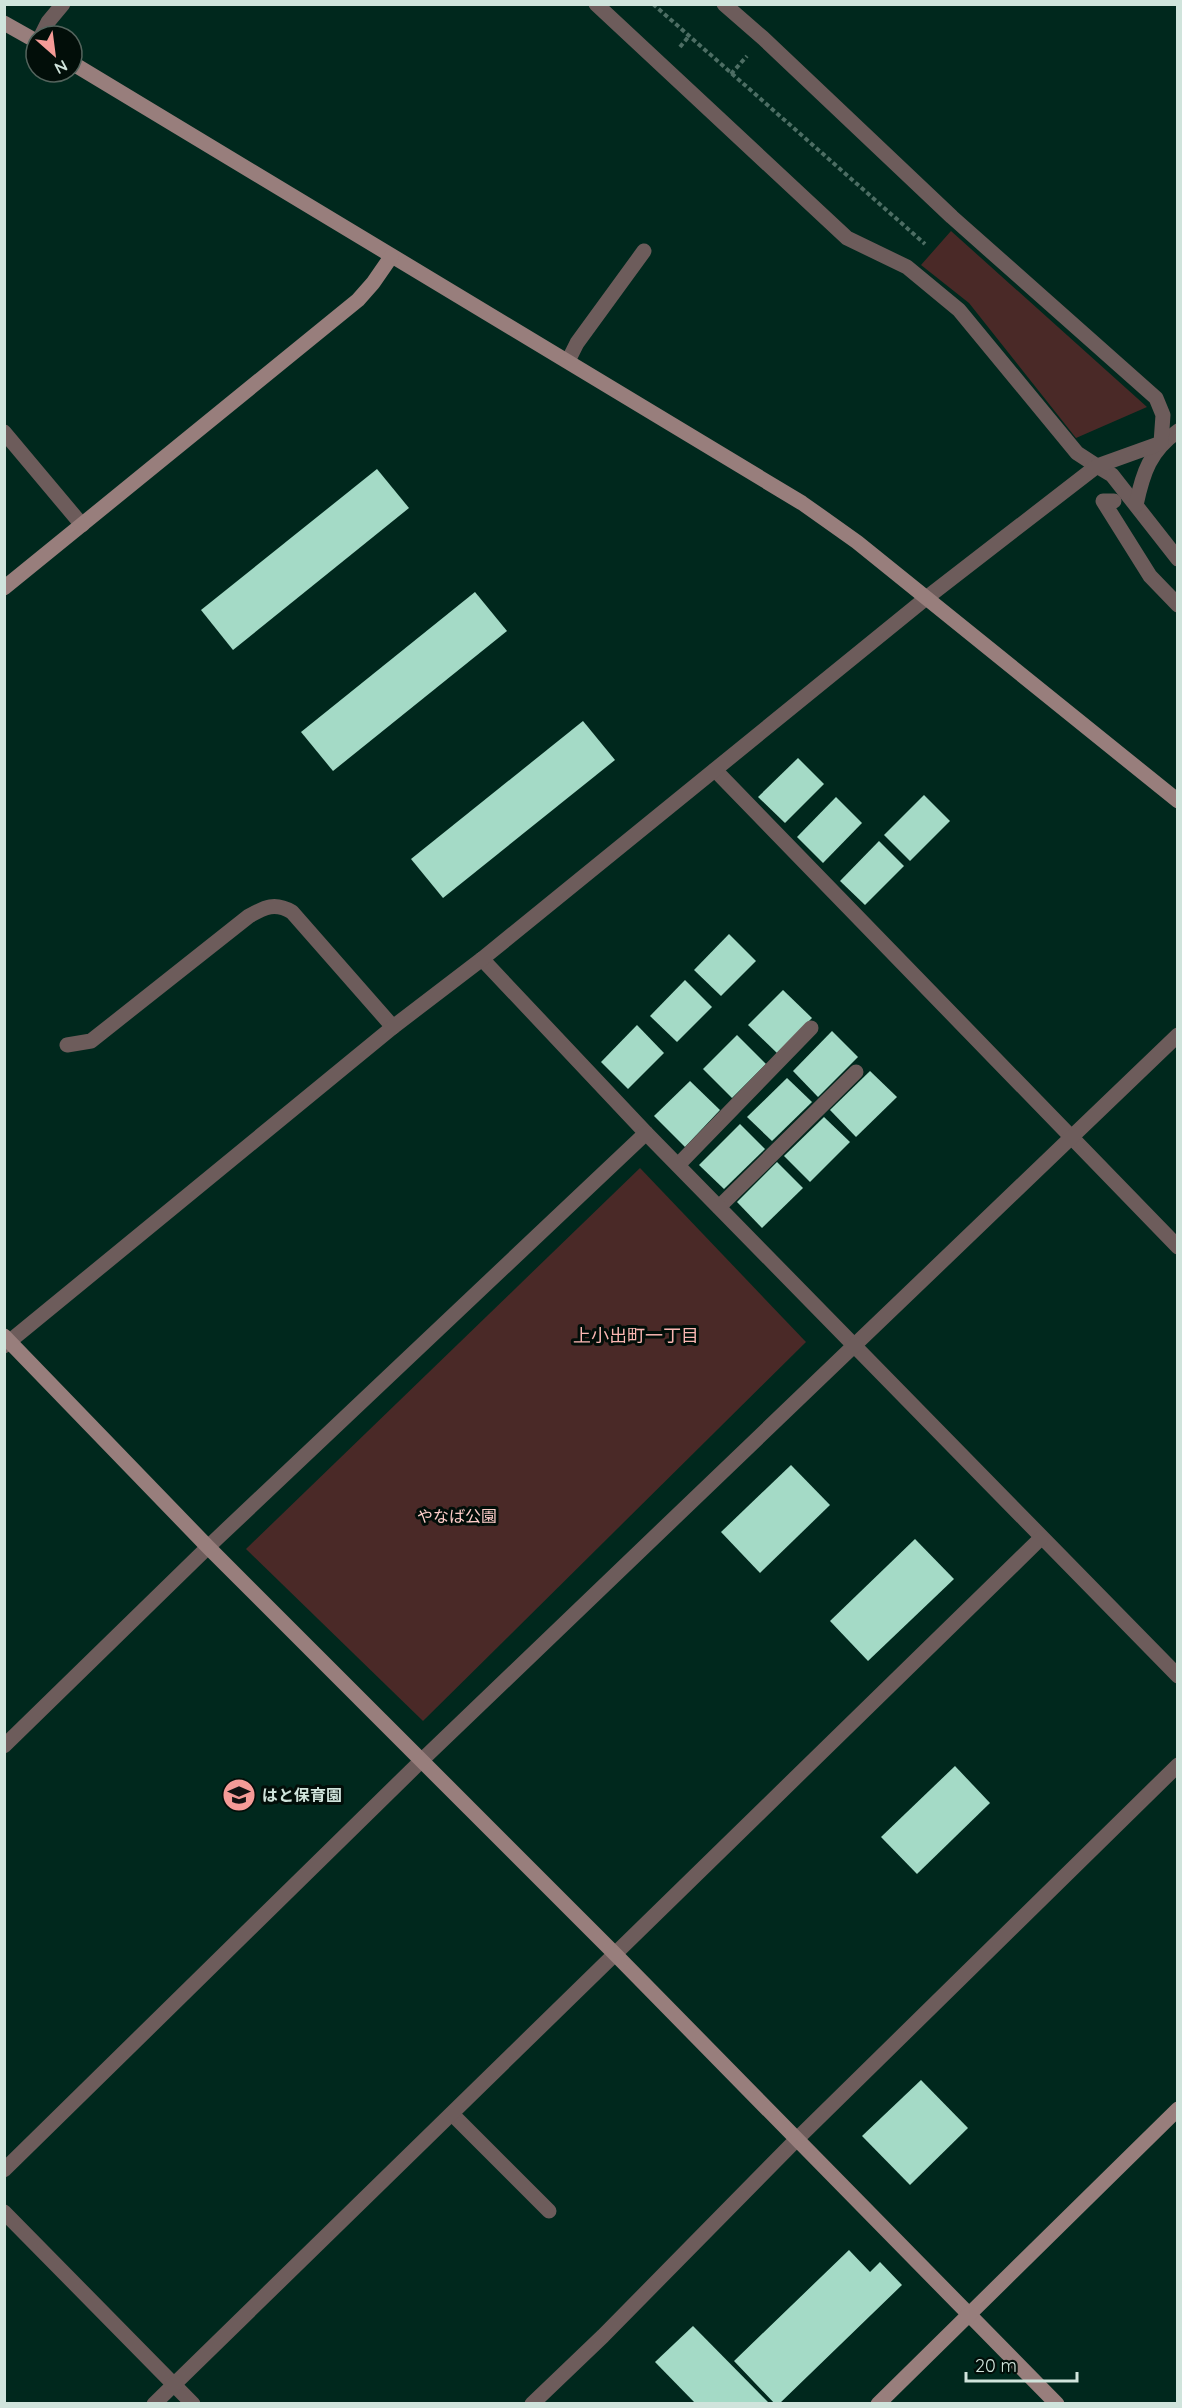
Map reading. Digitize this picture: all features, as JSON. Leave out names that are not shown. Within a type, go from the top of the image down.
[{"type":"street","points":[[47,24],[63,4]]},
{"type":"street","points":[[596,4],[847,238],[907,267],[959,310],[1077,453],[1112,475],[1144,519],[1178,559]]},
{"type":"street","points":[[724,4],[952,217],[1156,398],[1163,414],[1161,443],[1142,477],[1136,505]]},
{"type":"street","points":[[4,22],[24,34]]},
{"type":"street","points":[[84,70],[802,503],[857,542],[1178,801]]},
{"type":"street","points":[[568,361],[577,343],[644,251]]},
{"type":"street","points":[[4,588],[358,300],[373,283],[391,256]]},
{"type":"street","points":[[1057,2403],[6,1341],[393,1027],[482,959],[925,599],[1097,466],[1161,443],[1178,430]]},
{"type":"street","points":[[4,432],[82,525]]},
{"type":"street","points":[[1114,501],[1102,501],[1150,576],[1178,605]]},
{"type":"street","points":[[715,770],[1178,1247]]},
{"type":"street","points":[[67,1045],[91,1041],[249,916],[266,906],[280,905],[292,912],[393,1027]]},
{"type":"street","points":[[482,959],[719,1208],[1178,1676]]},
{"type":"street","points":[[678,1165],[811,1028]]},
{"type":"street","points":[[4,2170],[421,1761],[1178,1035]]},
{"type":"street","points":[[719,1208],[856,1072]]},
{"type":"street","points":[[4,1746],[208,1547],[646,1132]]},
{"type":"street","points":[[154,2403],[616,1955],[1041,1538]]},
{"type":"street","points":[[532,2403],[603,2336],[797,2139],[1178,1765]]},
{"type":"street","points":[[878,2403],[1178,2109]]},
{"type":"street","points":[[452,2114],[549,2211]]},
{"type":"street","points":[[4,2212],[193,2403]]},
{"type":"path","points":[[653,4],[926,245]]},
{"type":"path","points":[[907,267],[952,217]]},
{"type":"green space","points":[[951,231],[1147,407],[1076,438],[969,303],[921,265]]},
{"type":"green space","name":"やなば公園","points":[[640,1168],[806,1342],[423,1721],[246,1549]]},
{"type":"building","points":[[377,469],[409,508],[233,650],[201,610]]},
{"type":"building","points":[[475,592],[507,631],[333,771],[301,732]]},
{"type":"building","points":[[583,721],[615,760],[443,898],[411,859]]},
{"type":"building","points":[[798,758],[824,784],[785,823],[758,797]]},
{"type":"building","points":[[924,795],[950,821],[910,861],[884,835]]},
{"type":"building","points":[[836,797],[862,823],[823,863],[797,837]]},
{"type":"building","points":[[879,841],[904,866],[865,905],[840,881]]},
{"type":"building","points":[[729,934],[756,961],[721,996],[694,970]]},
{"type":"building","points":[[685,980],[712,1007],[677,1042],[650,1016]]},
{"type":"building","points":[[783,990],[812,1018],[777,1053],[748,1025]]},
{"type":"building","points":[[637,1025],[664,1053],[628,1089],[601,1062]]},
{"type":"building","points":[[832,1031],[858,1057],[818,1097],[793,1071]]},
{"type":"building","points":[[737,1035],[766,1064],[732,1098],[703,1069]]},
{"type":"building","points":[[870,1071],[897,1097],[856,1137],[830,1110]]},
{"type":"building","points":[[787,1078],[812,1102],[772,1141],[747,1117]]},
{"type":"building","points":[[690,1081],[720,1110],[685,1147],[654,1116]]},
{"type":"building","points":[[824,1117],[850,1142],[810,1182],[784,1156]]},
{"type":"building","points":[[740,1124],[765,1149],[724,1189],[699,1165]]},
{"type":"building","points":[[777,1162],[803,1188],[762,1228],[737,1202]]},
{"type":"building","points":[[791,1465],[830,1505],[760,1573],[721,1532]]},
{"type":"building","points":[[915,1539],[954,1579],[868,1661],[830,1621]]},
{"type":"building","points":[[955,1766],[990,1803],[917,1874],[881,1837]]},
{"type":"building","points":[[921,2080],[968,2128],[910,2185],[862,2136]]},
{"type":"building","points":[[849,2250],[870,2272],[880,2262],[902,2285],[779,2404],[775,2404],[734,2361]]},
{"type":"building","points":[[693,2326],[770,2404],[696,2404],[655,2362]]},
{"type":"place","name":"はと保育園","points":[[239,1795]]},
{"type":"district","name":"上小出町一丁目","points":[[636,1335]]}]
